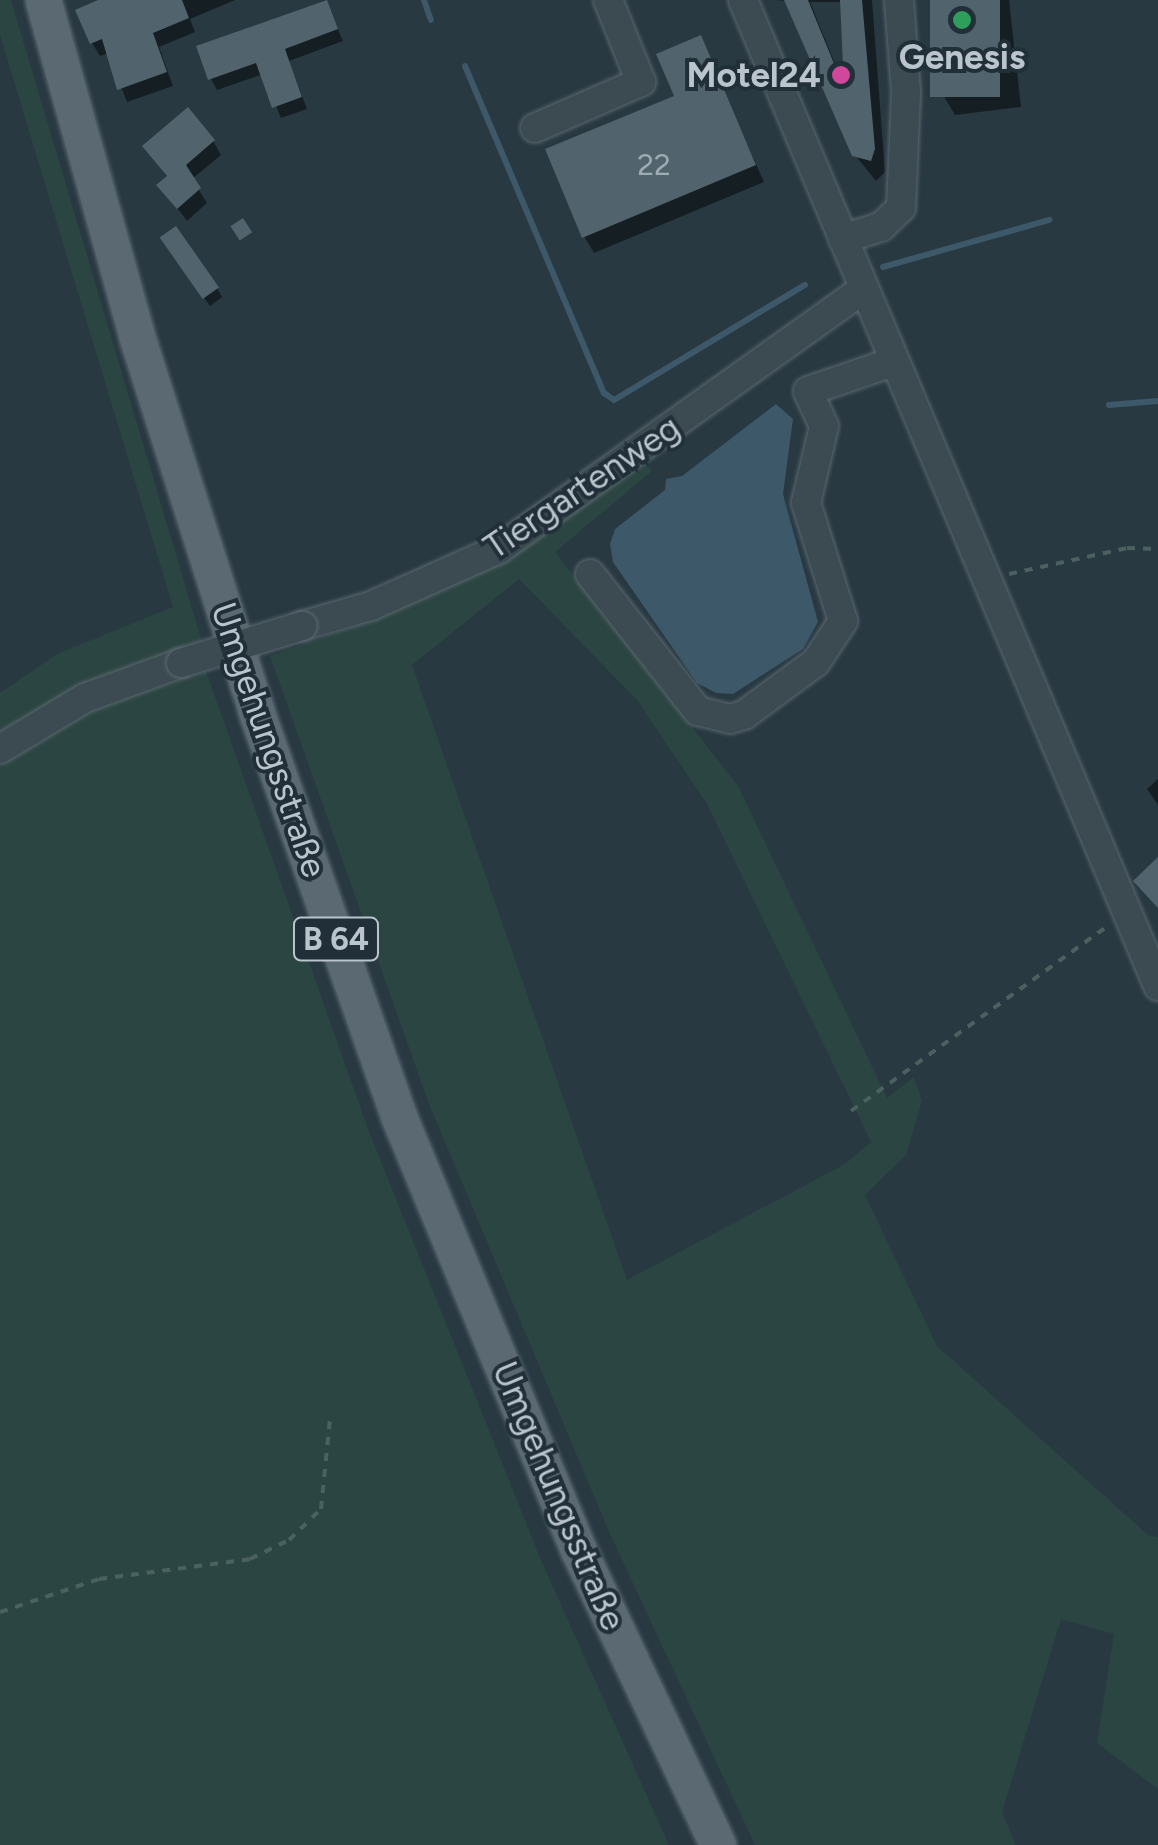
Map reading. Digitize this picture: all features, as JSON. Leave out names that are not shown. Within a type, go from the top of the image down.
[{"type":"main road","name":"Umgehungsstraße","points":[[43,0],[137,337],[256,711],[399,1117],[578,1549],[718,1845]]},
{"type":"street","points":[[535,128],[641,82],[608,0]]},
{"type":"street","points":[[743,0],[1158,986]]},
{"type":"street","points":[[843,239],[881,227],[901,208],[906,92],[899,0]]},
{"type":"street","name":"Tiergartenweg","points":[[0,749],[85,698],[181,663],[371,606],[498,549],[862,290]]},
{"type":"street","points":[[590,574],[698,711],[730,719],[744,715],[816,662],[843,621],[806,503],[824,426],[808,392],[893,362]]},
{"type":"path","points":[[985,579],[1127,548],[1158,549]]},
{"type":"path","points":[[851,1111],[1126,912]]},
{"type":"path","points":[[0,1612],[99,1579],[250,1560],[289,1540],[322,1509],[330,1419]]},
{"type":"green space","points":[[0,0],[11,0],[202,642],[0,734],[0,693],[57,654],[173,607],[0,35]]},
{"type":"green space","points":[[641,458],[652,471],[555,552],[738,786],[887,1098],[914,1077],[922,1101],[906,1155],[865,1195],[937,1346],[1148,1535],[1158,1537],[1158,1789],[1097,1743],[1114,1634],[1061,1619],[1002,1812],[1016,1845],[755,1845],[610,1534],[429,1104],[270,656],[376,619],[501,562]],"holes":[[[519,579],[637,700],[707,804],[871,1142],[845,1164],[627,1280],[412,665]]]},
{"type":"green space","points":[[206,671],[368,1129],[541,1560],[669,1845],[0,1845],[0,765],[91,710]]},
{"type":"water","points":[[776,404],[793,419],[783,494],[818,622],[803,649],[733,694],[716,693],[697,683],[613,562],[610,544],[615,529],[665,490],[666,479],[682,476]]},
{"type":"building","points":[[98,0],[182,0],[189,18],[153,33],[167,72],[117,90],[102,39],[90,44],[75,10]]},
{"type":"building","points":[[327,0],[338,29],[285,49],[302,97],[272,108],[256,63],[208,80],[196,46]]},
{"type":"building","name":"Motel24","points":[[784,0],[808,0],[844,88],[840,0],[862,0],[875,149],[871,161],[852,156]]},
{"type":"building","points":[[930,0],[1000,0],[1000,97],[930,97]]},
{"type":"building","points":[[701,35],[756,165],[582,238],[545,149],[674,96],[656,54]]},
{"type":"building","points":[[188,107],[215,140],[186,165],[201,188],[177,209],[156,185],[167,176],[142,146]]},
{"type":"building","points":[[243,218],[252,232],[240,240],[230,226]]},
{"type":"building","points":[[176,226],[219,287],[203,299],[160,237]]},
{"type":"building","points":[[1158,857],[1158,908],[1133,881]]},
{"type":"waterway","points":[[424,0],[431,20]]},
{"type":"waterway","points":[[465,66],[604,393],[614,400],[805,285]]},
{"type":"waterway","points":[[883,267],[1049,220]]},
{"type":"waterway","points":[[1109,405],[1158,401]]},
{"type":"place","name":"Genesis","points":[[962,20]]},
{"type":"place","name":"Motel24","points":[[841,75]]}]
